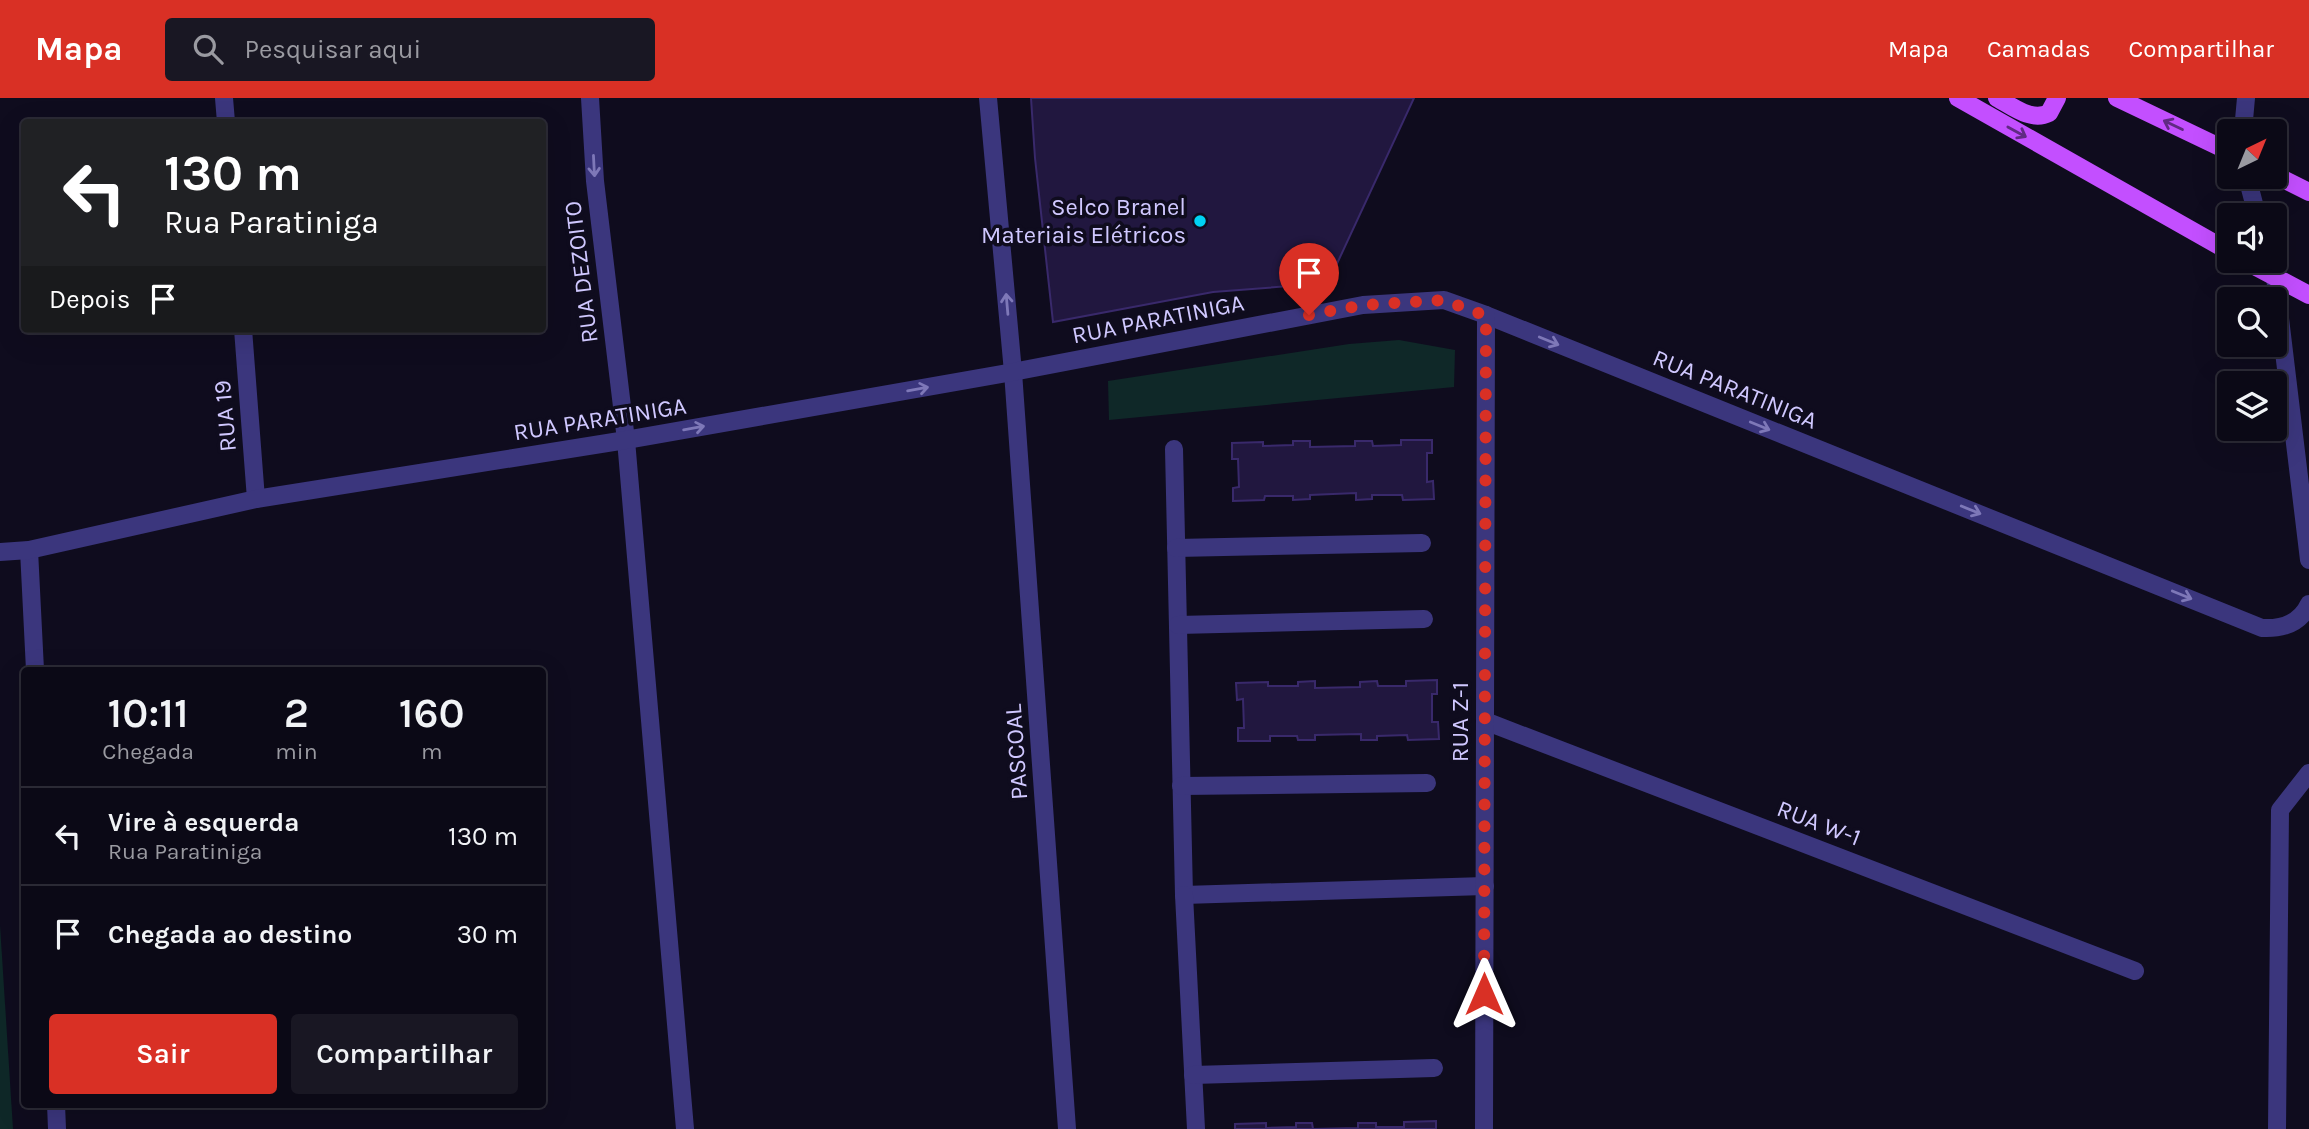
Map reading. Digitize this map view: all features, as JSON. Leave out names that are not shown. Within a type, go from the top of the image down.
[{"type":"main road","points":[[1958,98],[2217,245]]},
{"type":"main road","points":[[1997,98],[2037,117],[2049,113],[2057,98]]},
{"type":"main road","points":[[2117,98],[2217,146]]},
{"type":"main road","points":[[2287,181],[2309,192]]},
{"type":"main road","points":[[2278,273],[2309,295]]},
{"type":"street","points":[[224,98],[226,119]]},
{"type":"street","name":"RUA DEZOITO","points":[[590,98],[595,181],[626,440],[685,1129]]},
{"type":"street","name":"PASCOAL","points":[[988,98],[1013,372],[1067,1129]]},
{"type":"street","points":[[2245,119],[2246,98]]},
{"type":"street","points":[[2273,273],[2309,560]]},
{"type":"street","name":"RUA PARATINIGA","points":[[0,552],[29,550],[256,499],[626,440],[1013,372],[1363,305],[1444,300],[2262,628],[2288,625],[2299,618],[2309,604]]},
{"type":"street","name":"RUA Z-1","points":[[1484,1129],[1486,316]]},
{"type":"street","name":"RUA 19","points":[[243,333],[256,499]]},
{"type":"street","points":[[1174,449],[1184,895],[1196,1129]]},
{"type":"street","points":[[1176,548],[1422,543]]},
{"type":"street","points":[[29,550],[34,667]]},
{"type":"street","points":[[1178,625],[1423,619]]},
{"type":"street","name":"RUA W-1","points":[[1485,721],[2135,971]]},
{"type":"street","points":[[2277,1129],[2280,810],[2309,773]]},
{"type":"street","points":[[1181,786],[1427,783]]},
{"type":"street","points":[[1184,895],[1485,886]]},
{"type":"street","points":[[1193,1075],[1434,1068]]},
{"type":"street","points":[[56,1108],[57,1129]]},
{"type":"green space","points":[[1399,340],[1455,350],[1454,387],[1109,420],[1108,381],[1349,344]]},
{"type":"green space","points":[[0,925],[13,1129],[0,1129]]},
{"type":"building","name":"Selco Branel Materiais Elétricos","points":[[1031,98],[1414,98],[1328,283],[1213,292],[1053,322]]},
{"type":"building","points":[[1401,440],[1432,440],[1432,453],[1427,453],[1427,482],[1433,481],[1434,499],[1403,500],[1402,495],[1372,495],[1372,499],[1356,500],[1356,493],[1310,495],[1310,499],[1293,500],[1293,496],[1265,496],[1264,500],[1233,501],[1233,488],[1239,487],[1238,459],[1232,459],[1232,443],[1263,442],[1263,446],[1293,445],[1293,441],[1310,441],[1310,447],[1355,446],[1355,441],[1372,441],[1373,446],[1401,445]]},
{"type":"building","points":[[1437,680],[1437,694],[1432,694],[1432,722],[1438,722],[1439,739],[1408,740],[1407,735],[1377,736],[1377,740],[1361,740],[1361,734],[1315,735],[1315,740],[1298,740],[1297,736],[1270,736],[1270,741],[1238,741],[1238,728],[1244,728],[1243,699],[1237,700],[1236,683],[1268,682],[1268,686],[1298,686],[1298,682],[1315,681],[1315,688],[1360,687],[1360,682],[1377,681],[1378,686],[1406,686],[1406,681]]},
{"type":"building","points":[[1436,1121],[1436,1129],[1313,1129],[1358,1128],[1358,1123],[1376,1123],[1376,1127],[1404,1127],[1404,1122]]},
{"type":"building","points":[[1266,1123],[1266,1128],[1296,1127],[1296,1123],[1312,1123],[1313,1129],[1235,1129],[1235,1124]]},
{"type":"place","name":"Selco Branel Materiais Elétricos","points":[[1200,221]]},
{"type":"route","points":[[1309,315],[1363,305],[1444,300],[1486,316],[1484,994]]}]
